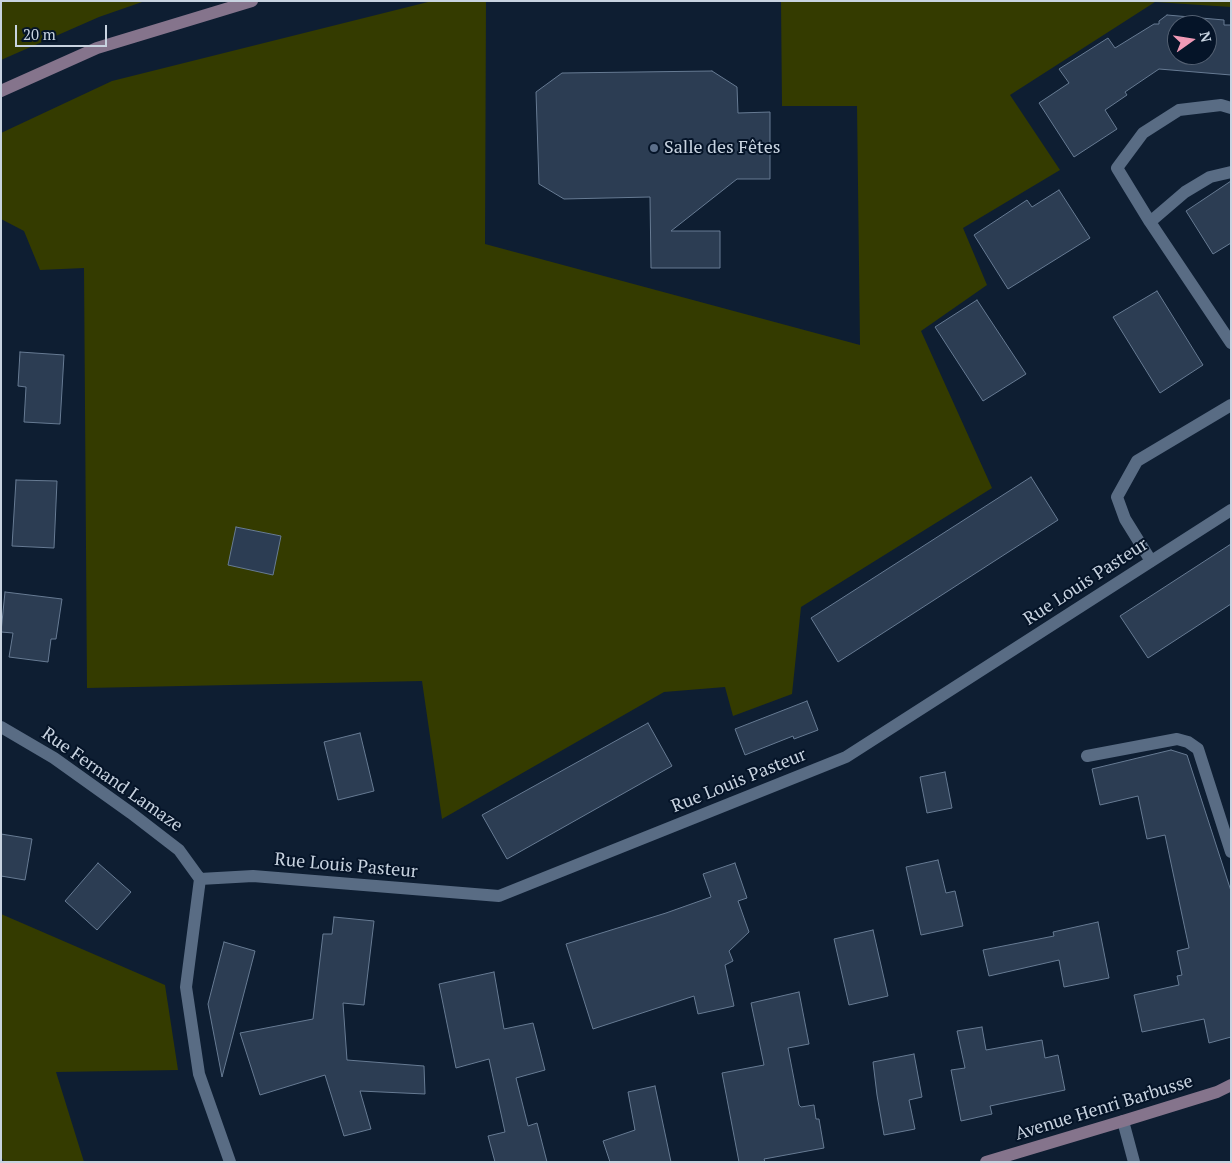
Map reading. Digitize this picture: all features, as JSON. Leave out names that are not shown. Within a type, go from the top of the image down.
[{"type":"main road","points":[[1,91],[97,48],[252,1]]},
{"type":"main road","name":"Avenue Henri Barbusse","points":[[986,1162],[1217,1092],[1231,1085]]},
{"type":"street","points":[[1231,108],[1221,104],[1179,110],[1143,133],[1117,168],[1150,222],[1231,343]]},
{"type":"street","points":[[1150,222],[1185,192],[1210,177],[1231,172]]},
{"type":"street","points":[[1151,561],[1125,519],[1116,497],[1137,461],[1231,405]]},
{"type":"street","name":"Rue Louis Pasteur","points":[[200,878],[253,876],[499,896],[846,757],[1231,510]]},
{"type":"street","name":"Rue Fernand Lamaze","points":[[1,727],[54,758],[131,813],[179,850],[200,878]]},
{"type":"street","points":[[1087,756],[1177,739],[1188,742],[1198,749],[1231,852]]},
{"type":"street","points":[[200,878],[186,987],[199,1074],[230,1162]]},
{"type":"street","points":[[1123,1121],[1134,1162]]},
{"type":"green space","points":[[1,1],[145,1],[99,17],[1,60]]},
{"type":"green space","points":[[432,1],[486,1],[485,244],[860,345],[857,106],[782,106],[781,1],[1231,1],[1231,7],[1155,2],[1010,95],[1060,170],[963,228],[987,285],[921,331],[992,488],[801,607],[792,694],[733,716],[725,687],[664,692],[442,819],[422,681],[87,688],[84,268],[40,270],[24,231],[1,219],[1,133],[112,81]]},
{"type":"green space","points":[[1,914],[165,985],[178,1070],[56,1072],[84,1162],[4,1162],[1,1156]]},
{"type":"building","points":[[1167,15],[1167,65],[1217,65],[1217,19],[1224,20],[1224,25],[1231,25],[1231,75],[1159,69],[1125,92],[1127,95],[1105,110],[1117,129],[1074,157],[1039,103],[1069,83],[1059,69],[1108,38],[1115,48],[1154,24],[1159,24],[1159,21]]},
{"type":"building","name":"Salle des Fêtes","points":[[712,71],[737,87],[738,113],[770,112],[770,179],[737,179],[671,231],[720,231],[720,268],[651,268],[650,197],[564,199],[539,184],[536,92],[562,73]]},
{"type":"building","points":[[1231,181],[1231,243],[1213,254],[1186,211]]},
{"type":"building","points":[[1059,190],[1090,238],[1008,289],[974,235],[1027,200],[1032,207]]},
{"type":"building","points":[[1157,291],[1203,365],[1160,393],[1113,317]]},
{"type":"building","points":[[977,300],[1026,374],[983,401],[935,327]]},
{"type":"building","points":[[20,352],[64,355],[60,424],[24,422],[26,387],[18,386]]},
{"type":"building","points":[[1031,477],[1058,520],[838,662],[811,618]]},
{"type":"building","points":[[16,480],[57,481],[54,548],[12,546]]},
{"type":"building","points":[[236,527],[281,536],[273,575],[228,565]]},
{"type":"building","points":[[1231,544],[1231,604],[1148,658],[1120,616]]},
{"type":"building","points":[[5,592],[62,599],[56,639],[51,639],[48,662],[9,657],[13,633],[1,632]]},
{"type":"building","points":[[807,701],[818,730],[794,739],[793,736],[745,755],[735,729]]},
{"type":"building","points":[[648,723],[672,766],[507,859],[482,815]]},
{"type":"building","points":[[360,733],[374,791],[338,800],[324,742]]},
{"type":"building","points":[[1171,750],[1187,755],[1231,891],[1231,1037],[1209,1043],[1204,1019],[1142,1032],[1134,995],[1179,985],[1177,976],[1182,975],[1177,951],[1189,948],[1165,835],[1147,839],[1138,796],[1100,805],[1092,769]]},
{"type":"building","points":[[945,772],[952,808],[927,813],[920,777]]},
{"type":"building","points":[[1,834],[32,839],[25,880],[1,876]]},
{"type":"building","points":[[938,860],[946,893],[955,891],[963,926],[921,935],[906,867]]},
{"type":"building","points":[[98,863],[131,892],[97,930],[65,901]]},
{"type":"building","points":[[735,863],[747,898],[738,901],[749,932],[729,951],[733,961],[725,965],[734,1006],[698,1014],[694,996],[593,1029],[566,944],[711,897],[703,874]]},
{"type":"building","points":[[334,917],[374,921],[364,1005],[343,1003],[347,1060],[424,1066],[425,1094],[360,1091],[371,1129],[344,1136],[325,1075],[260,1095],[240,1033],[313,1019],[323,934],[332,934]]},
{"type":"building","points":[[1098,922],[1109,978],[1064,987],[1059,960],[989,976],[983,950],[1054,936],[1053,932]]},
{"type":"building","points":[[873,930],[888,996],[849,1005],[834,939]]},
{"type":"building","points":[[224,942],[255,951],[222,1077],[208,1004]]},
{"type":"building","points":[[494,972],[504,1029],[533,1023],[545,1070],[516,1078],[528,1126],[537,1123],[547,1162],[495,1162],[488,1136],[505,1132],[489,1059],[456,1068],[439,984]]},
{"type":"building","points":[[799,992],[809,1044],[788,1048],[799,1105],[801,1107],[814,1105],[816,1119],[819,1119],[824,1148],[764,1159],[765,1162],[739,1162],[722,1073],[764,1065],[751,1003]]},
{"type":"building","points":[[982,1027],[986,1050],[1042,1040],[1045,1058],[1058,1055],[1065,1090],[990,1106],[992,1114],[961,1121],[951,1070],[965,1068],[957,1031]]},
{"type":"building","points":[[914,1054],[922,1097],[909,1100],[915,1129],[884,1135],[873,1062]]},
{"type":"building","points":[[655,1086],[671,1162],[610,1162],[603,1141],[635,1130],[628,1092]]},
{"type":"place","name":"Salle des Fêtes","points":[[654,148]]}]
